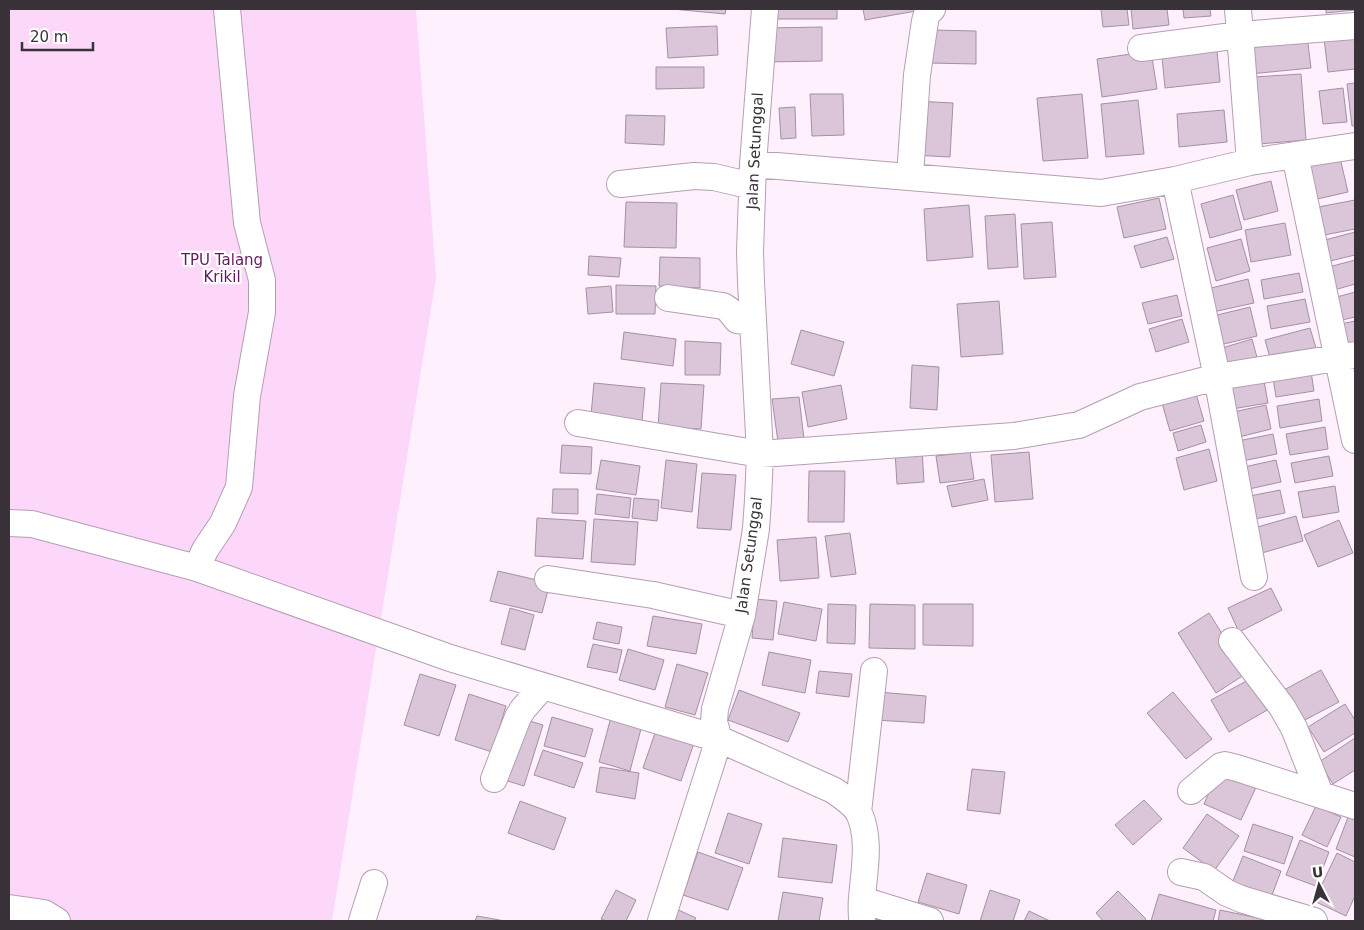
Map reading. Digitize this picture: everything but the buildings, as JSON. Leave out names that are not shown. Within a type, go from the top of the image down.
[{"type":"street","points":[[197,568],[205,550],[223,522],[239,487],[248,396],[262,312],[262,280],[247,223],[227,9]]},
{"type":"street","name":"Jalan Setunggal","points":[[719,738],[714,722],[715,709],[742,615],[756,529],[758,500],[760,454],[750,252],[752,175],[765,9]]},
{"type":"street","points":[[910,176],[917,75],[925,21],[927,14],[932,9]]},
{"type":"street","points":[[1238,9],[1250,162]]},
{"type":"street","points":[[1141,48],[1240,35],[1355,26]]},
{"type":"street","points":[[620,184],[694,176],[910,176],[1101,193],[1174,180],[1250,162],[1355,146]]},
{"type":"street","points":[[1295,155],[1347,357],[1355,440]]},
{"type":"street","points":[[1174,180],[1217,376],[1254,577]]},
{"type":"street","points":[[668,298],[723,306],[737,320],[753,322]]},
{"type":"street","points":[[578,423],[760,454],[1014,436],[1080,424],[1140,397],[1217,376],[1347,357]]},
{"type":"street","points":[[9,523],[32,524],[197,568],[450,658],[719,738],[833,790],[858,812]]},
{"type":"street","points":[[548,579],[653,596],[742,615]]},
{"type":"street","points":[[1232,641],[1282,707],[1294,728],[1320,794]]},
{"type":"street","points":[[874,671],[858,812],[864,837],[865,866],[862,910],[930,921]]},
{"type":"street","points":[[494,779],[518,717],[543,686]]},
{"type":"street","points":[[660,921],[719,738]]},
{"type":"street","points":[[1191,791],[1218,768],[1225,765],[1355,806]]},
{"type":"street","points":[[1181,872],[1204,877],[1227,893],[1241,899],[1314,921]]},
{"type":"street","points":[[362,921],[374,883]]},
{"type":"street","points":[[9,908],[44,912],[57,921]]},
{"type":"green space","name":"TPU Talang Krikil","points":[[9,9],[416,9],[436,278],[332,921],[9,921]]}]
